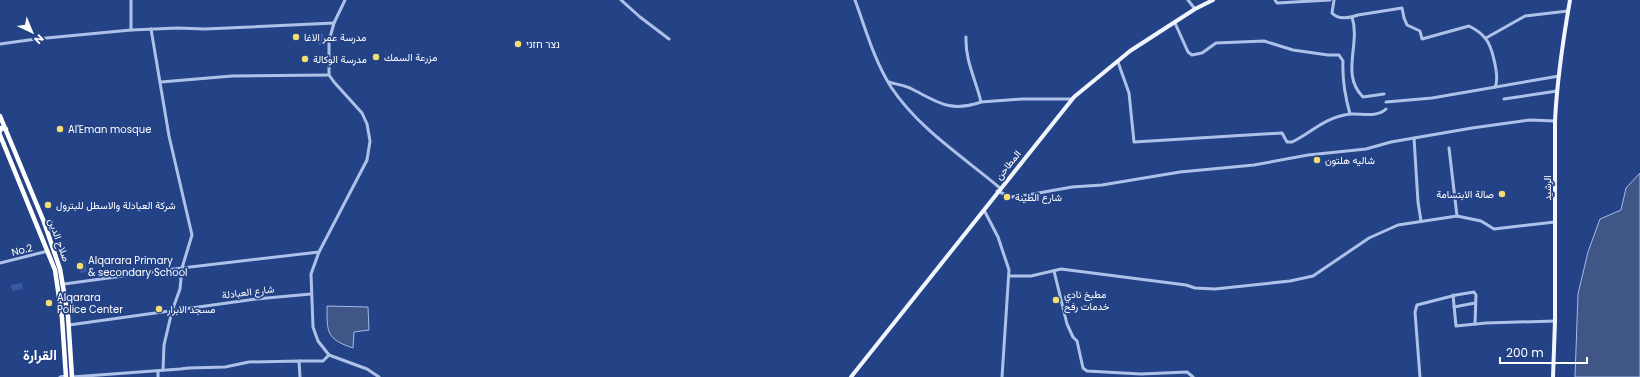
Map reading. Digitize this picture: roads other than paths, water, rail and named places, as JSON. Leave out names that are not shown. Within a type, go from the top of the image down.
[{"type":"highway","name":"صلاح الدين","points":[[0,116],[44,222],[60,269],[64,284],[69,325],[72,377]]},
{"type":"highway","points":[[0,131],[1,128],[6,129]]},
{"type":"highway","name":"صلاح الدين","points":[[0,135],[55,270],[63,336],[66,377]]},
{"type":"highway","points":[[63,336],[66,334],[69,336]]},
{"type":"highway","points":[[64,350],[68,352],[70,350]]},
{"type":"main road","name":"المطاحن","points":[[851,377],[984,210],[998,190],[1072,100],[1086,86],[1130,51],[1195,9],[1213,0]]},
{"type":"main road","name":"الرشيد","points":[[1553,377],[1556,222],[1555,121],[1557,91],[1570,0]]},
{"type":"street","points":[[131,0],[131,30]]},
{"type":"street","points":[[345,0],[334,23],[328,50],[329,75],[362,113],[367,124],[370,142],[367,160],[319,252],[311,274],[312,327],[318,341],[329,355],[367,368],[379,377]]},
{"type":"street","points":[[621,0],[669,40]]},
{"type":"street","points":[[855,0],[871,47],[888,82],[904,104],[926,128],[998,190],[1011,197],[1072,187],[1102,185],[1180,172],[1254,165],[1308,155],[1366,149],[1414,138],[1530,120],[1555,121]]},
{"type":"street","points":[[1188,0],[1195,9]]},
{"type":"street","points":[[1275,0],[1277,3],[1330,0]]},
{"type":"street","points":[[1334,0],[1333,15],[1352,18],[1358,14],[1402,8],[1405,23],[1409,27],[1420,31],[1422,38],[1470,26],[1486,38],[1497,72],[1497,82],[1495,87]]},
{"type":"street","points":[[1486,38],[1525,16],[1568,11]]},
{"type":"street","points":[[1352,18],[1354,30],[1352,79],[1359,93],[1363,97],[1384,94]]},
{"type":"street","points":[[0,44],[36,38],[131,30],[212,29],[334,23]]},
{"type":"street","points":[[1174,23],[1188,52],[1192,55],[1202,53],[1216,43],[1264,41],[1292,50],[1339,55],[1343,61],[1342,77],[1344,92],[1350,114]]},
{"type":"street","points":[[152,29],[155,57],[161,82],[169,136],[192,236],[182,268],[180,289],[172,311],[163,349],[163,370]]},
{"type":"street","points":[[966,38],[967,58],[977,85],[981,102]]},
{"type":"street","points":[[1118,62],[1129,93],[1134,142],[1282,133],[1287,142],[1292,142],[1328,119],[1350,114],[1376,114],[1386,110]]},
{"type":"street","points":[[161,82],[232,76],[329,75]]},
{"type":"street","points":[[1386,102],[1432,98],[1559,76]]},
{"type":"street","points":[[888,82],[908,88],[950,106],[968,106],[981,102],[1022,99],[1072,100]]},
{"type":"street","points":[[1504,99],[1557,91]]},
{"type":"street","points":[[1414,138],[1418,202],[1421,221]]},
{"type":"street","points":[[1449,148],[1457,216]]},
{"type":"street","points":[[984,210],[1001,242],[1010,276],[1002,377]]},
{"type":"street","points":[[1010,276],[1031,276],[1054,272],[1061,269],[1186,285],[1195,288],[1216,289],[1290,281],[1313,276],[1369,238],[1396,225],[1457,216],[1481,221],[1494,229],[1556,222]]},
{"type":"street","name":"No.2","points":[[0,263],[48,252]]},
{"type":"street","points":[[64,284],[319,252]]},
{"type":"street","points":[[1054,272],[1067,324],[1072,337],[1077,341],[1083,368],[1087,371],[1141,374],[1187,372],[1193,377]]},
{"type":"street","points":[[1420,377],[1415,312],[1417,305],[1453,295],[1474,292],[1476,294],[1475,324]]},
{"type":"street","name":"شارع العبادلة","points":[[69,325],[256,299],[311,294]]},
{"type":"street","points":[[1453,295],[1456,326],[1555,321]]},
{"type":"street","points":[[1454,307],[1475,303]]},
{"type":"street","points":[[72,377],[189,368],[225,367],[249,362],[323,361],[329,355]]},
{"type":"street","points":[[299,361],[300,377]]},
{"type":"street","points":[[158,371],[158,377]]},
{"type":"street","points":[[60,377],[66,377]]},
{"type":"place","name":"مدرسة عمر الاغا","points":[[296,37]]},
{"type":"place","name":"נצר חזני","points":[[518,44]]},
{"type":"place","name":"مزرعة السمك","points":[[376,57]]},
{"type":"place","name":"مدرسة الوكالة","points":[[305,59]]},
{"type":"place","name":"Al'Eman mosque","points":[[60,129]]},
{"type":"place","name":"شاليه هلتون","points":[[1317,160]]},
{"type":"place","name":"صالة الابتسامة","points":[[1502,194]]},
{"type":"place","name":"شارع الطينة","points":[[1007,197]]},
{"type":"place","name":"شركة العبادلة والاسطل للبترول","points":[[48,205]]},
{"type":"place","name":"Alqarara Primary & secondary School","points":[[80,266]]},
{"type":"place","name":"مطبخ نادي خدمات رفح","points":[[1056,300]]},
{"type":"place","name":"Alqarara Police Center","points":[[49,303]]},
{"type":"place","name":"مسجد الابرار","points":[[159,309]]},
{"type":"district","name":"القرارة","points":[[40,355]]}]
